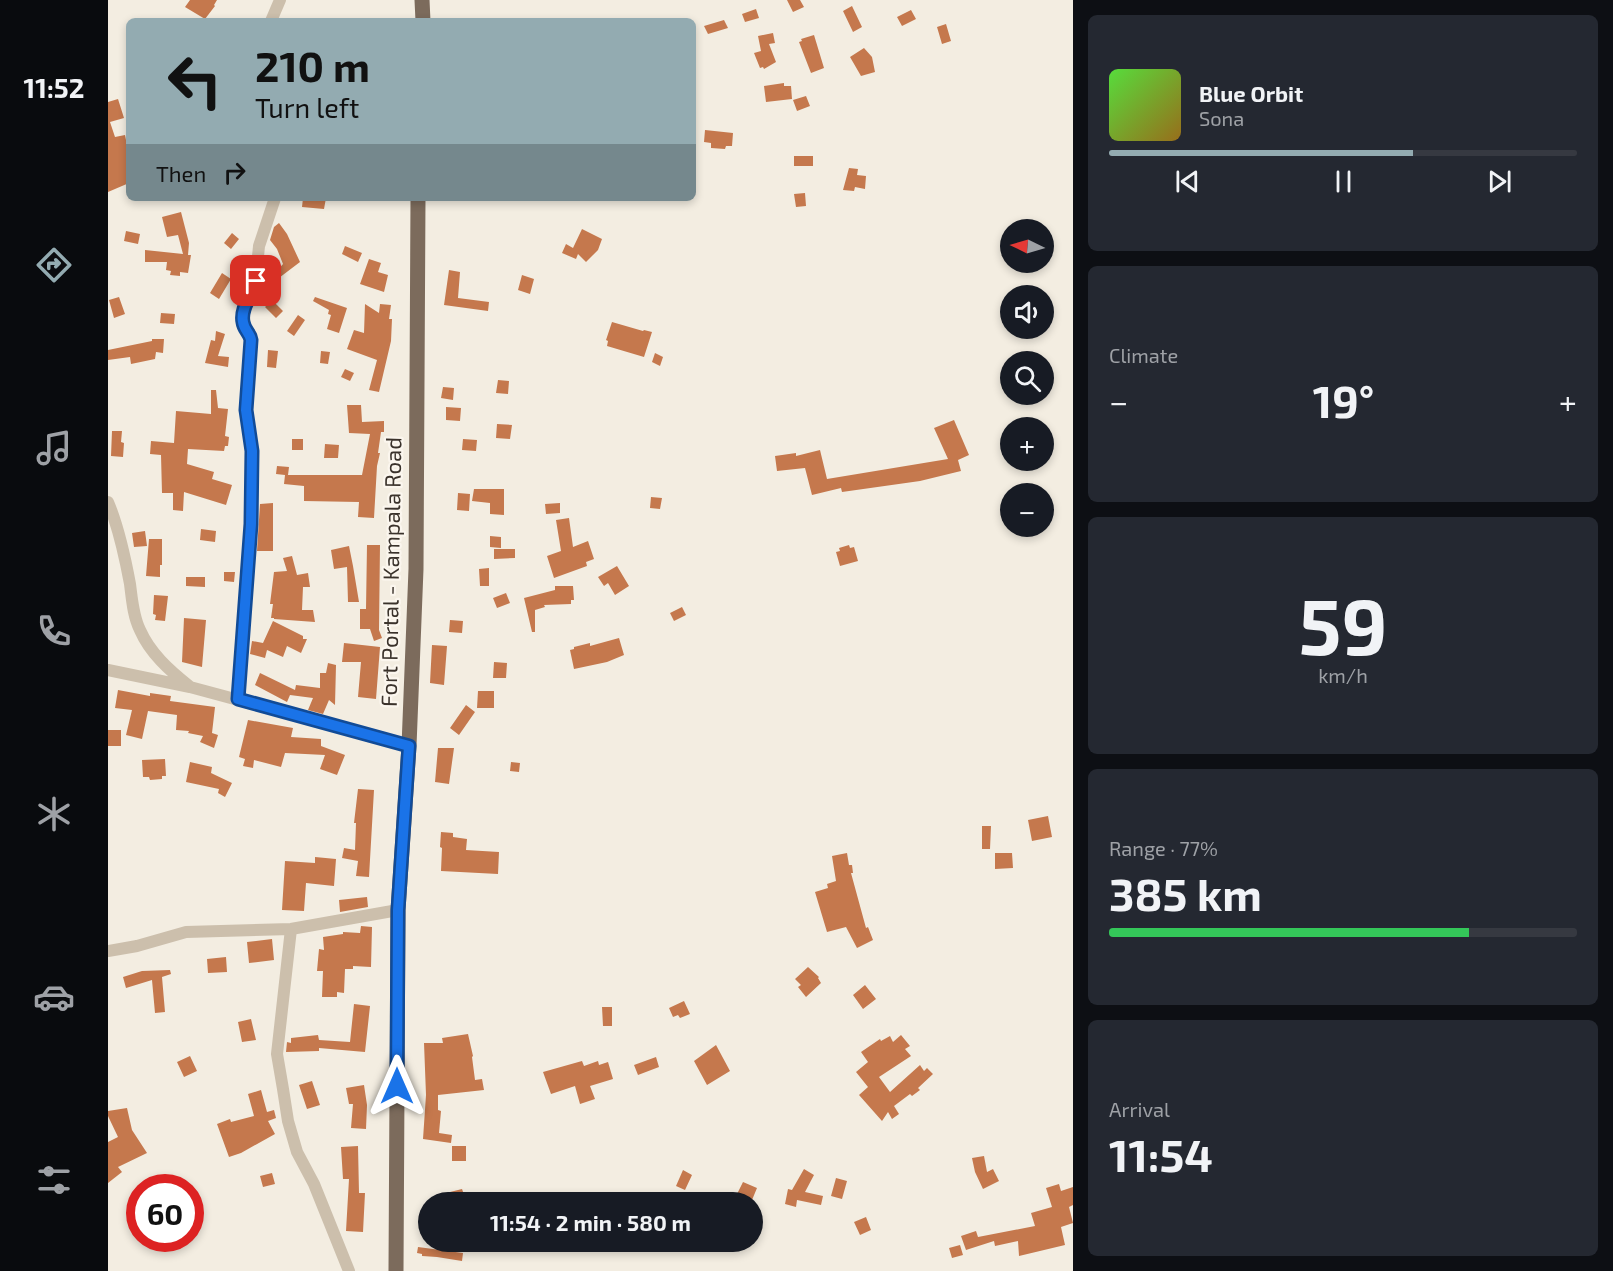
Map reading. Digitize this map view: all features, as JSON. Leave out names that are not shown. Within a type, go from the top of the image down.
[{"type":"main road","points":[[422,0],[423,18]]},
{"type":"main road","name":"Fort Portal - Kampala Road","points":[[396,1271],[398,910],[409,746],[416,569],[418,201]]},
{"type":"street","points":[[272,18],[280,0]]},
{"type":"street","points":[[238,699],[249,571],[252,476],[252,451],[246,410],[251,335],[243,325],[242,318],[255,288],[259,246],[274,201]]},
{"type":"street","points":[[108,502],[123,552],[140,631],[150,648],[168,669],[190,687]]},
{"type":"street","points":[[108,670],[238,699],[409,746]]},
{"type":"street","points":[[108,951],[137,946],[186,932],[291,929],[398,910]]},
{"type":"street","points":[[291,929],[277,1054],[288,1121],[297,1152],[314,1184],[349,1271]]},
{"type":"building","points":[[190,0],[217,0],[206,18],[185,7]]},
{"type":"building","points":[[787,0],[800,0],[804,7],[793,12]]},
{"type":"building","points":[[852,6],[862,27],[853,32],[843,11]]},
{"type":"building","points":[[756,9],[759,18],[745,22],[742,14]]},
{"type":"building","points":[[911,10],[916,19],[902,26],[897,17]]},
{"type":"building","points":[[724,20],[728,28],[708,34],[704,26]]},
{"type":"building","points":[[946,24],[951,41],[942,44],[937,27]]},
{"type":"building","points":[[773,33],[775,43],[769,44],[776,62],[764,69],[760,68],[754,53],[761,51],[758,36]]},
{"type":"building","points":[[814,35],[824,68],[811,73],[799,42],[802,41],[801,39]]},
{"type":"building","points":[[864,48],[872,57],[875,72],[861,76],[850,57]]},
{"type":"building","points":[[784,83],[784,86],[791,86],[792,99],[766,102],[764,86]]},
{"type":"building","points":[[806,96],[810,106],[797,111],[793,100]]},
{"type":"building","points":[[118,99],[124,118],[110,122],[115,137],[125,135],[126,184],[108,192],[108,102]]},
{"type":"building","points":[[705,130],[733,133],[732,146],[726,146],[725,149],[711,148],[711,143],[704,142]]},
{"type":"building","points":[[794,156],[813,156],[813,166],[794,166]]},
{"type":"building","points":[[849,168],[858,169],[857,175],[866,176],[865,189],[855,187],[854,191],[843,190]]},
{"type":"building","points":[[805,193],[806,206],[796,207],[794,194]]},
{"type":"building","points":[[303,201],[325,201],[324,209],[302,207]]},
{"type":"building","points":[[181,212],[189,243],[188,255],[191,255],[188,273],[180,272],[180,276],[170,275],[171,271],[166,270],[167,262],[145,262],[145,250],[183,254],[178,235],[167,237],[162,217]]},
{"type":"building","points":[[279,223],[287,234],[300,262],[271,284],[268,281],[283,264],[277,249],[270,240],[274,227]]},
{"type":"building","points":[[582,229],[602,239],[598,250],[586,262],[578,254],[576,259],[562,253],[566,244],[573,248]]},
{"type":"building","points":[[126,231],[140,234],[138,244],[124,241]]},
{"type":"building","points":[[232,233],[239,239],[231,249],[224,243]]},
{"type":"building","points":[[345,246],[362,253],[358,262],[342,254]]},
{"type":"building","points":[[369,259],[381,263],[378,272],[388,275],[384,292],[360,284]]},
{"type":"building","points":[[449,270],[460,272],[458,298],[489,302],[488,311],[444,305]]},
{"type":"building","points":[[222,273],[231,279],[219,299],[210,293]]},
{"type":"building","points":[[522,275],[534,279],[530,294],[518,290]]},
{"type":"building","points":[[119,297],[125,314],[114,318],[109,300]]},
{"type":"building","points":[[315,297],[347,308],[339,333],[327,329],[331,315],[328,314],[329,310],[313,301]]},
{"type":"building","points":[[272,300],[283,311],[276,318],[265,307]]},
{"type":"building","points":[[365,304],[379,313],[380,304],[391,305],[389,319],[392,319],[391,341],[379,392],[369,390],[377,360],[347,349],[354,330],[364,333]]},
{"type":"building","points":[[161,313],[175,314],[174,324],[160,323]]},
{"type":"building","points":[[298,315],[305,320],[294,336],[287,331]]},
{"type":"building","points":[[612,322],[652,332],[644,357],[607,346],[608,341],[606,340]]},
{"type":"building","points":[[216,331],[225,334],[218,356],[229,357],[228,367],[205,363],[211,340],[215,341]]},
{"type":"building","points":[[152,339],[164,339],[163,353],[156,352],[155,359],[131,364],[130,357],[108,360],[108,350],[152,341]]},
{"type":"building","points":[[268,350],[278,351],[276,368],[267,367]]},
{"type":"building","points":[[321,351],[330,352],[328,364],[320,363]]},
{"type":"building","points":[[655,353],[663,357],[660,366],[652,362]]},
{"type":"building","points":[[345,369],[354,373],[350,381],[341,377]]},
{"type":"building","points":[[498,380],[509,381],[508,394],[496,393]]},
{"type":"building","points":[[443,387],[454,388],[453,400],[441,398]]},
{"type":"building","points":[[211,390],[216,390],[218,408],[228,409],[225,436],[229,437],[228,446],[225,446],[224,451],[188,449],[187,464],[214,472],[212,479],[232,485],[226,505],[184,492],[183,511],[173,510],[173,493],[162,493],[161,455],[150,454],[151,441],[174,443],[176,411],[211,414]]},
{"type":"building","points":[[347,405],[361,405],[362,422],[384,421],[384,432],[381,432],[378,453],[380,453],[374,518],[358,517],[359,502],[304,501],[304,486],[284,484],[285,475],[276,474],[277,466],[289,467],[288,475],[362,475],[370,434],[349,433]]},
{"type":"building","points":[[446,407],[461,408],[460,421],[446,420]]},
{"type":"building","points":[[954,420],[969,455],[958,460],[961,471],[920,481],[842,492],[841,488],[812,495],[805,468],[777,471],[775,456],[796,453],[796,456],[820,450],[827,479],[948,459],[934,428]]},
{"type":"building","points":[[497,424],[512,425],[510,439],[496,438]]},
{"type":"building","points":[[112,431],[122,431],[123,457],[111,456]]},
{"type":"building","points":[[292,439],[303,439],[303,450],[292,450]]},
{"type":"building","points":[[463,439],[477,440],[476,451],[462,450]]},
{"type":"building","points":[[325,444],[339,445],[338,458],[324,458]]},
{"type":"building","points":[[474,489],[504,489],[504,515],[490,514],[490,503],[472,501]]},
{"type":"building","points":[[458,493],[470,494],[469,511],[457,510]]},
{"type":"building","points":[[651,497],[662,498],[660,509],[650,508]]},
{"type":"building","points":[[273,503],[273,551],[257,551],[260,504]]},
{"type":"building","points":[[560,503],[560,513],[546,514],[545,504]]},
{"type":"building","points":[[569,518],[573,547],[588,541],[594,559],[586,562],[587,566],[554,578],[547,556],[561,551],[556,520]]},
{"type":"building","points":[[201,529],[216,531],[215,542],[200,540]]},
{"type":"building","points":[[145,531],[147,546],[134,547],[132,533]]},
{"type":"building","points":[[490,536],[501,537],[501,548],[490,547]]},
{"type":"building","points":[[149,539],[162,539],[160,577],[146,576]]},
{"type":"building","points":[[367,545],[380,545],[379,630],[382,638],[374,641],[370,629],[360,629],[360,609],[366,609]]},
{"type":"building","points":[[849,545],[850,548],[854,547],[858,561],[840,566],[836,552],[840,551],[839,548]]},
{"type":"building","points":[[349,546],[359,602],[348,602],[347,567],[334,569],[331,550]]},
{"type":"building","points":[[494,549],[515,549],[515,558],[494,559]]},
{"type":"building","points":[[292,556],[297,575],[308,573],[310,587],[303,587],[302,610],[313,610],[315,622],[271,618],[273,604],[270,604],[274,572],[287,571],[283,558]]},
{"type":"building","points":[[617,566],[629,586],[615,595],[608,583],[604,586],[598,577]]},
{"type":"building","points":[[489,568],[489,586],[480,586],[479,569]]},
{"type":"building","points":[[224,572],[235,572],[234,582],[224,581]]},
{"type":"building","points":[[186,577],[205,577],[205,587],[186,586]]},
{"type":"building","points":[[555,586],[573,586],[574,600],[571,600],[571,604],[544,605],[545,607],[535,610],[535,632],[532,632],[524,598],[555,590]]},
{"type":"building","points":[[506,593],[510,603],[497,608],[493,598]]},
{"type":"building","points":[[154,595],[168,596],[165,621],[155,620]]},
{"type":"building","points":[[682,607],[686,615],[674,621],[670,613]]},
{"type":"building","points":[[184,618],[206,620],[202,667],[182,662]]},
{"type":"building","points":[[450,620],[463,621],[462,633],[449,632]]},
{"type":"building","points":[[273,621],[303,636],[303,639],[307,639],[301,653],[287,646],[283,657],[267,650],[265,658],[250,654],[252,641],[263,643]]},
{"type":"building","points":[[619,638],[624,655],[607,662],[574,669],[570,650],[574,647],[590,643],[590,646]]},
{"type":"building","points":[[344,643],[380,647],[376,699],[358,697],[361,662],[342,662]]},
{"type":"building","points":[[432,645],[447,646],[444,685],[430,683]]},
{"type":"building","points":[[494,662],[507,663],[506,678],[493,678]]},
{"type":"building","points":[[328,663],[336,665],[335,705],[329,700],[323,714],[308,710],[313,698],[290,695],[287,702],[255,685],[260,673],[295,690],[296,685],[320,688],[320,673],[326,673]]},
{"type":"building","points":[[118,690],[150,696],[150,693],[171,696],[170,701],[215,707],[212,733],[218,735],[214,748],[200,742],[203,736],[188,733],[189,731],[176,730],[177,715],[148,711],[142,739],[126,735],[132,710],[115,708]]},
{"type":"building","points":[[478,691],[494,691],[494,708],[477,708]]},
{"type":"building","points":[[466,705],[475,712],[459,735],[450,728]]},
{"type":"building","points":[[248,720],[293,728],[291,737],[321,739],[321,746],[345,755],[337,775],[320,769],[325,755],[285,753],[281,767],[254,760],[253,768],[243,766],[245,759],[239,757]]},
{"type":"building","points":[[108,730],[121,730],[121,746],[108,746]]},
{"type":"building","points":[[438,748],[454,748],[449,784],[435,782]]},
{"type":"building","points":[[165,759],[166,776],[162,776],[162,779],[150,780],[149,777],[143,777],[142,760]]},
{"type":"building","points":[[190,762],[212,767],[211,773],[232,783],[225,797],[218,793],[219,789],[186,782]]},
{"type":"building","points":[[511,762],[520,763],[519,772],[510,771]]},
{"type":"building","points":[[358,789],[374,790],[369,877],[356,876],[358,861],[342,858],[344,848],[355,850],[356,823],[354,823]]},
{"type":"building","points":[[1048,816],[1052,837],[1032,841],[1028,820]]},
{"type":"building","points":[[982,826],[991,826],[990,849],[982,849]]},
{"type":"building","points":[[441,832],[453,833],[453,837],[467,839],[466,850],[499,852],[498,874],[441,871]]},
{"type":"building","points":[[847,853],[849,865],[852,865],[853,873],[851,873],[866,928],[868,927],[873,940],[857,948],[846,927],[827,932],[815,892],[828,888],[827,884],[836,881],[832,856]]},
{"type":"building","points":[[995,853],[1012,853],[1013,868],[995,869]]},
{"type":"building","points":[[315,857],[336,859],[334,886],[306,883],[304,911],[282,910],[285,861],[315,863]]},
{"type":"building","points":[[367,897],[368,907],[340,912],[339,900]]},
{"type":"building","points":[[361,926],[372,927],[371,967],[353,966],[353,969],[345,969],[344,993],[337,992],[337,997],[322,997],[323,971],[317,971],[319,949],[324,950],[323,937],[343,934],[343,932],[360,933]]},
{"type":"building","points":[[272,939],[274,960],[249,963],[247,942]]},
{"type":"building","points":[[226,957],[227,972],[208,973],[207,959]]},
{"type":"building","points":[[808,967],[819,977],[821,983],[806,997],[798,987],[801,985],[795,979]]},
{"type":"building","points":[[170,970],[171,974],[162,977],[165,1012],[155,1013],[152,980],[126,988],[123,977],[142,971]]},
{"type":"building","points":[[865,985],[876,999],[863,1009],[853,995]]},
{"type":"building","points":[[684,1001],[690,1014],[680,1018],[678,1015],[673,1017],[669,1008]]},
{"type":"building","points":[[354,1004],[370,1006],[365,1052],[319,1048],[319,1051],[286,1052],[287,1042],[291,1043],[291,1038],[318,1035],[319,1040],[350,1042]]},
{"type":"building","points":[[602,1007],[612,1007],[612,1026],[603,1026]]},
{"type":"building","points":[[251,1019],[256,1040],[242,1042],[238,1022]]},
{"type":"building","points":[[468,1034],[475,1080],[482,1079],[484,1090],[438,1095],[438,1110],[441,1111],[439,1133],[452,1135],[451,1143],[423,1139],[426,1095],[424,1043],[443,1043],[442,1038]]},
{"type":"building","points":[[901,1035],[910,1046],[905,1049],[911,1056],[879,1077],[890,1092],[920,1065],[924,1071],[927,1068],[933,1074],[918,1088],[920,1090],[912,1096],[910,1094],[894,1106],[899,1114],[892,1119],[888,1112],[882,1121],[859,1095],[868,1087],[856,1072],[868,1062],[861,1052],[880,1039],[881,1041],[890,1036],[893,1042]]},
{"type":"building","points":[[716,1045],[730,1071],[707,1085],[694,1061]]},
{"type":"building","points":[[190,1056],[197,1071],[184,1077],[177,1062]]},
{"type":"building","points":[[656,1057],[659,1067],[638,1075],[634,1065]]},
{"type":"building","points":[[582,1061],[584,1066],[598,1061],[599,1065],[608,1062],[613,1079],[590,1086],[595,1099],[580,1104],[575,1086],[551,1094],[543,1072]]},
{"type":"building","points":[[312,1081],[320,1105],[307,1109],[299,1085]]},
{"type":"building","points":[[364,1085],[367,1105],[366,1129],[351,1128],[353,1104],[349,1104],[346,1088]]},
{"type":"building","points":[[261,1090],[267,1112],[274,1110],[276,1118],[268,1121],[275,1134],[229,1157],[217,1124],[230,1119],[231,1122],[254,1116],[248,1094]]},
{"type":"building","points":[[127,1108],[132,1130],[147,1153],[118,1167],[122,1172],[108,1183],[108,1142],[118,1137],[108,1111]]},
{"type":"building","points":[[358,1146],[359,1193],[365,1193],[363,1232],[346,1231],[349,1179],[343,1179],[341,1147]]},
{"type":"building","points":[[452,1146],[466,1146],[466,1161],[452,1161]]},
{"type":"building","points":[[984,1156],[987,1172],[993,1169],[999,1181],[983,1189],[975,1172],[972,1158]]},
{"type":"building","points":[[804,1169],[814,1175],[805,1192],[823,1196],[821,1205],[797,1200],[796,1207],[785,1204],[788,1189],[792,1190]]},
{"type":"building","points":[[683,1170],[692,1175],[685,1190],[676,1186]]},
{"type":"building","points":[[272,1173],[275,1184],[263,1187],[260,1176]]},
{"type":"building","points":[[836,1178],[847,1181],[842,1199],[831,1196]]},
{"type":"building","points":[[743,1182],[757,1188],[755,1192],[738,1192]]},
{"type":"building","points":[[1059,1184],[1061,1191],[1073,1187],[1073,1205],[1069,1207],[1073,1223],[1061,1227],[1065,1245],[1019,1256],[1018,1241],[995,1246],[994,1241],[966,1250],[961,1236],[976,1231],[978,1237],[1035,1226],[1031,1213],[1052,1207],[1046,1188]]},
{"type":"building","points":[[866,1217],[871,1230],[860,1235],[854,1222]]},
{"type":"building","points":[[960,1245],[963,1255],[952,1258],[949,1248]]},
{"type":"building","points":[[418,1247],[418,1252],[463,1253],[462,1261],[422,1256],[417,1253]]},
{"type":"route","points":[[256,281],[242,318],[243,325],[251,335],[246,410],[252,451],[252,476],[249,571],[238,699],[409,746],[398,910],[397,1086]]}]
